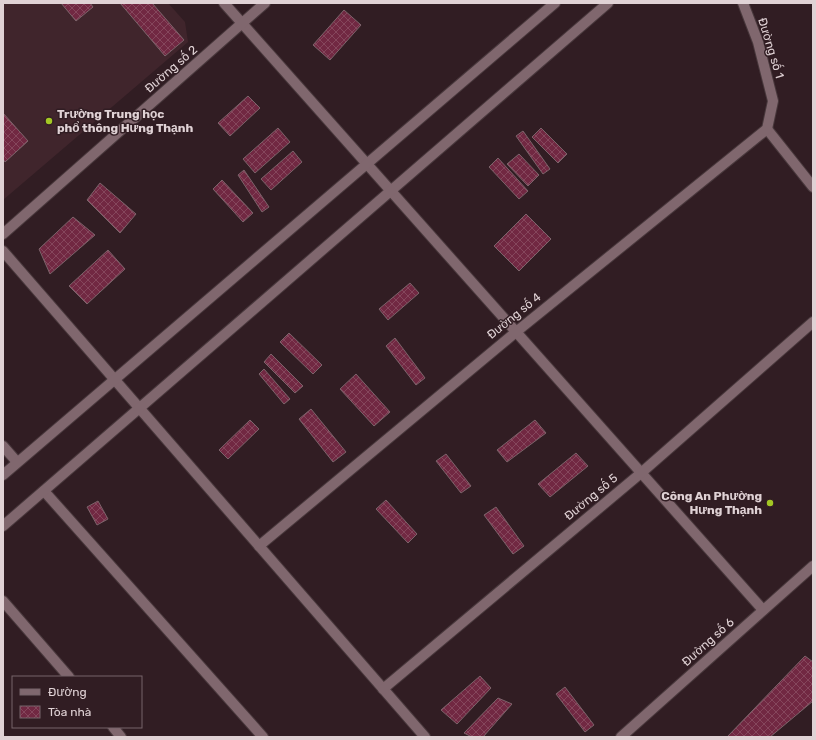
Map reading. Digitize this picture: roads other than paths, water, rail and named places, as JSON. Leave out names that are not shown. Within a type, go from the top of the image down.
[{"type":"street","points":[[224,3],[763,610]]},
{"type":"street","name":"Đường số 2","points":[[3,234],[265,3]]},
{"type":"street","points":[[3,475],[555,3]]},
{"type":"street","points":[[3,526],[608,3]]},
{"type":"street","name":"Đường số 1","points":[[743,3],[758,42],[773,101],[767,129]]},
{"type":"street","points":[[767,129],[813,187]]},
{"type":"street","name":"Đường số 4","points":[[259,546],[516,332],[767,129]]},
{"type":"street","points":[[3,251],[425,737]]},
{"type":"street","name":"Đường số 5","points":[[383,689],[641,473],[813,322]]},
{"type":"street","points":[[3,446],[17,462]]},
{"type":"street","points":[[44,491],[263,737]]},
{"type":"street","name":"Đường số 6","points":[[621,737],[813,566]]},
{"type":"street","points":[[3,601],[68,676]]},
{"type":"street","points":[[114,728],[122,737]]},
{"type":"place","name":"Trường Trung học phổ thông Hưng Thạnh","points":[[49,121]]},
{"type":"place","name":"Công An Phường Hưng Thạnh","points":[[770,503]]}]
